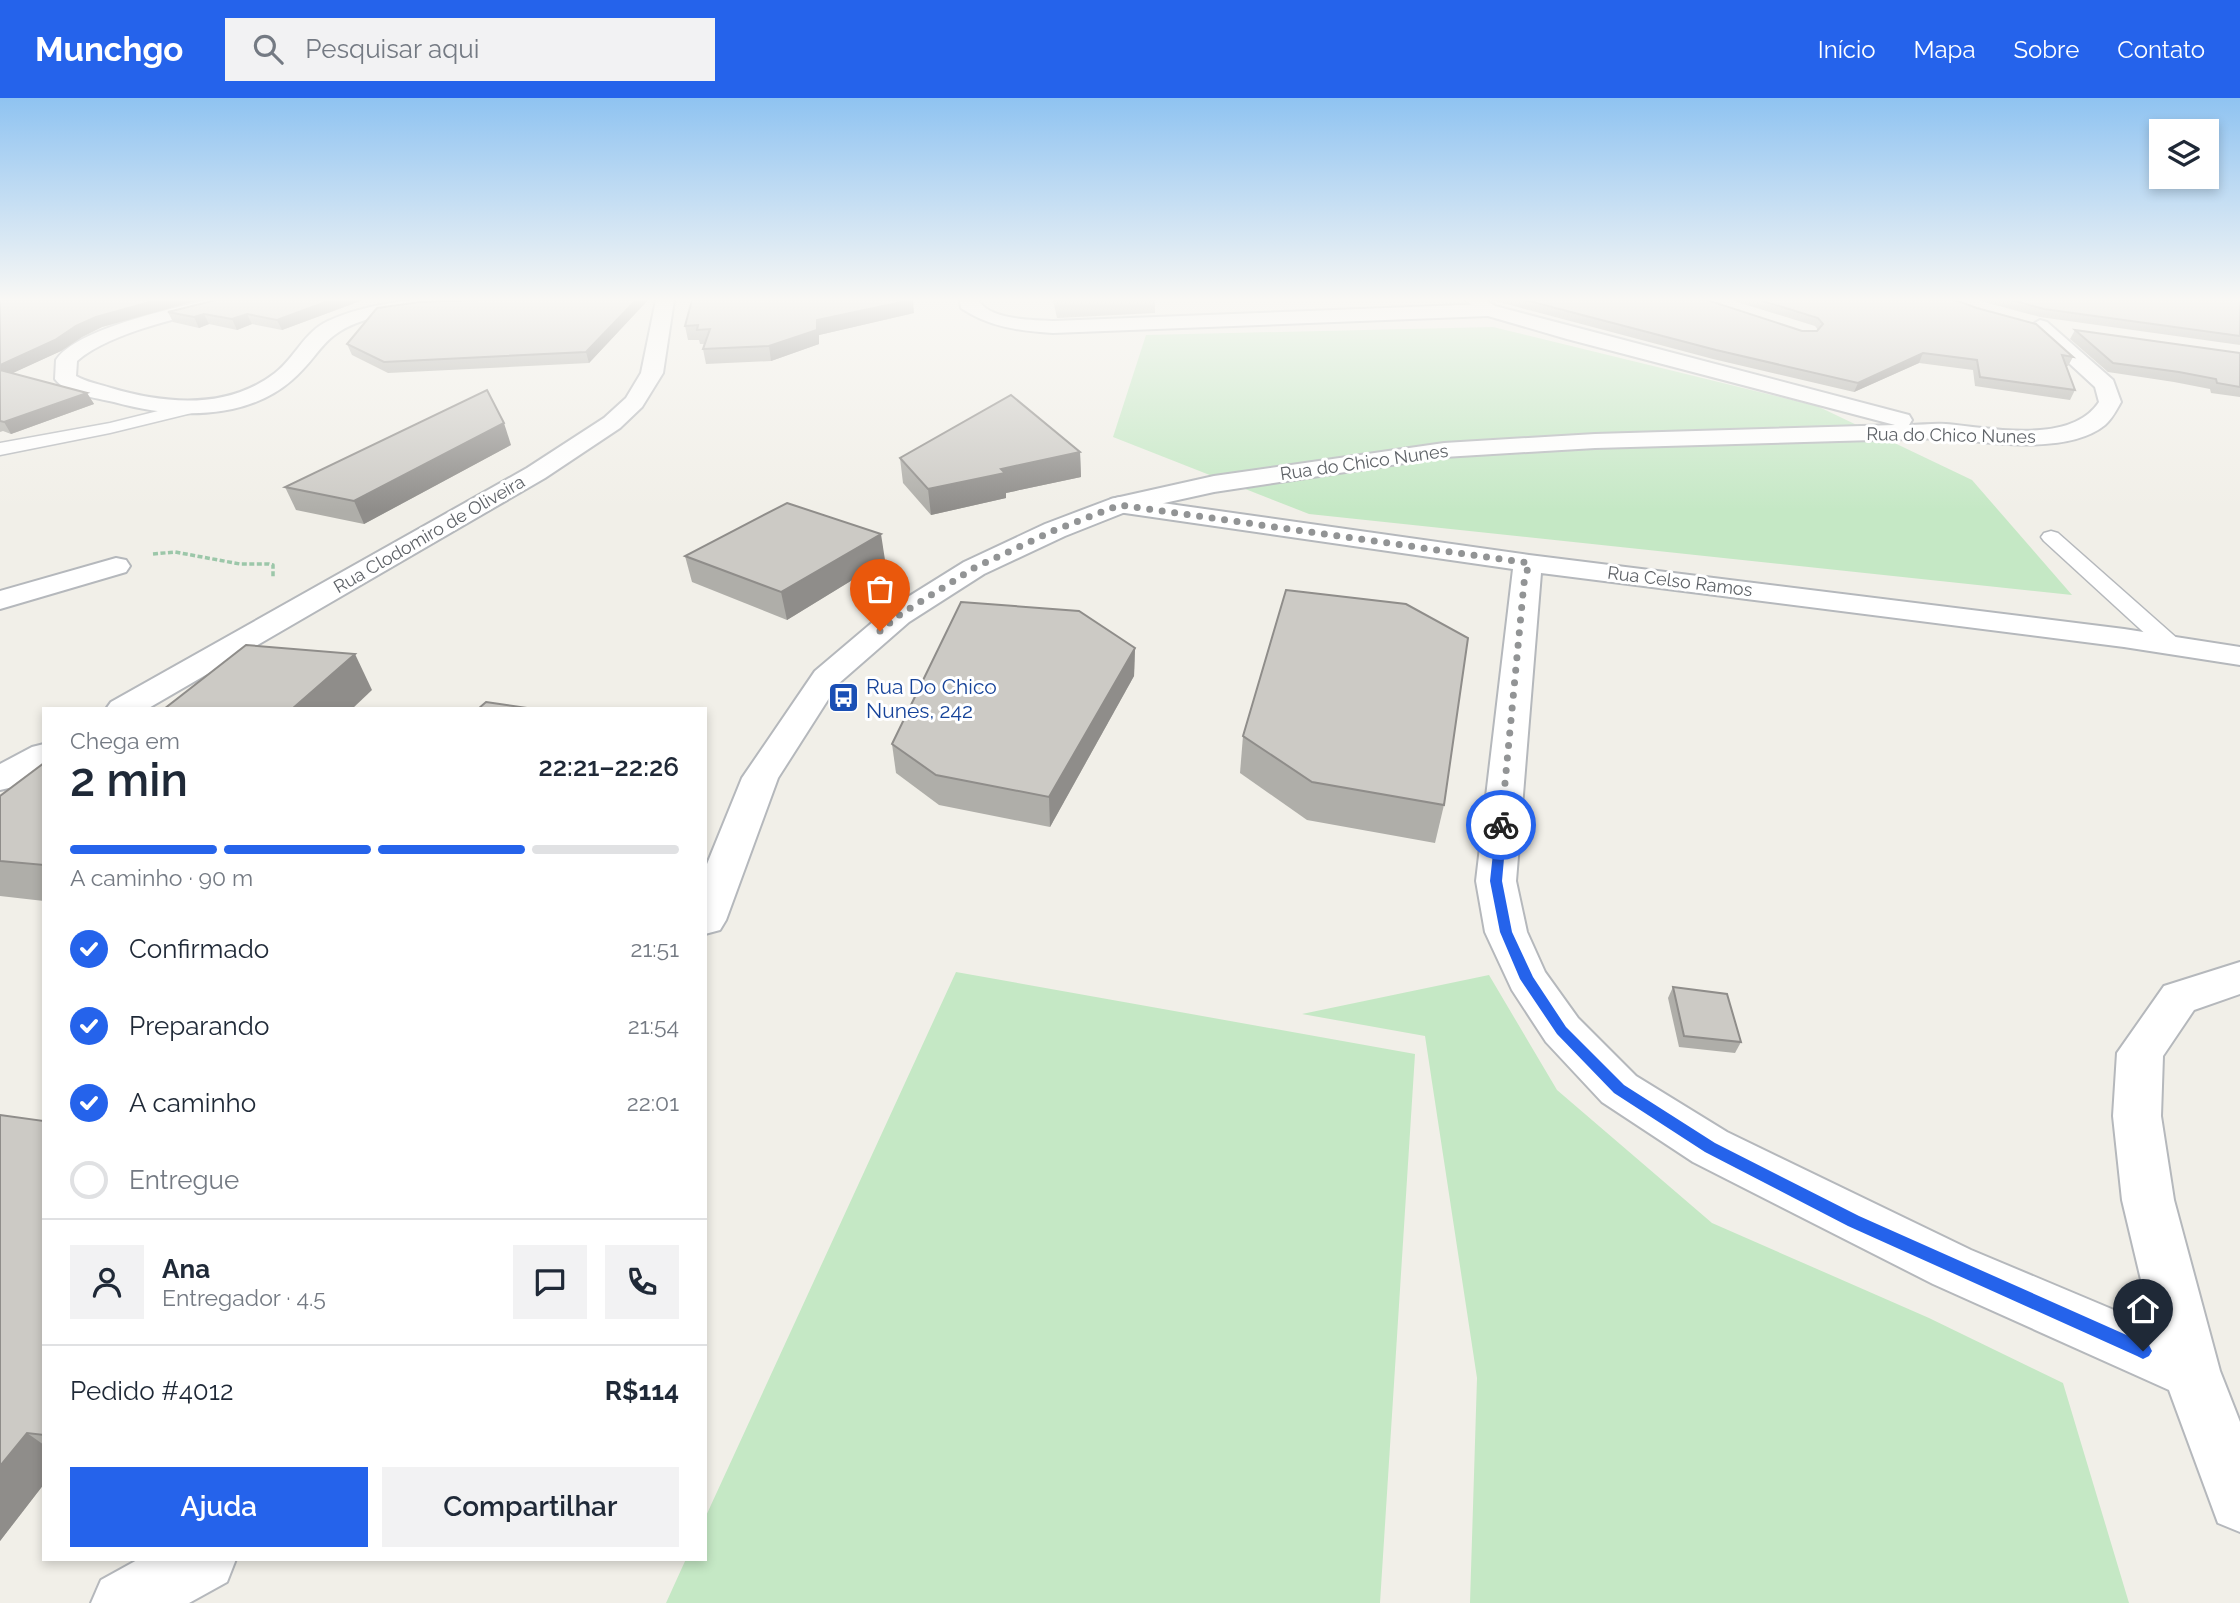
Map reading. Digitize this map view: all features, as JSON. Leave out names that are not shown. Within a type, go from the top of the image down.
[{"type":"street","points":[[64,370],[66,379],[74,384],[167,407],[198,406],[242,398],[267,388],[290,370]]},
{"type":"street","name":"Rua Clodomiro de Oliveira","points":[[127,707],[536,473],[612,424],[634,402],[652,370]]},
{"type":"street","points":[[1710,370],[1944,431]]},
{"type":"street","name":"Rua do Chico Nunes","points":[[707,915],[760,778],[826,678],[898,616],[974,568],[1055,530],[1120,505],[1213,484],[1444,450],[1595,441],[1944,431],[1997,437],[2048,436],[2079,428],[2098,419],[2110,402],[2105,386],[2086,370]]},
{"type":"street","name":"Rua Celso Ramos","points":[[1120,505],[1529,563],[1910,609],[2240,656]]},
{"type":"street","points":[[1529,563],[1524,583],[1496,881],[1511,944],[1527,979],[1562,1030],[1619,1089],[1710,1147],[1854,1221],[1952,1267],[2191,1371]]},
{"type":"street","points":[[0,600],[116,566]]},
{"type":"street","points":[[0,779],[42,755]]},
{"type":"street","points":[[2240,978],[2179,998],[2140,1053],[2137,1116],[2148,1199],[2191,1371],[2240,1502]]},
{"type":"street","points":[[124,1603],[200,1561]]},
{"type":"lane","points":[[0,449],[110,428],[198,406]]},
{"type":"lane","points":[[2051,537],[2171,645]]},
{"type":"path","points":[[116,566],[165,551],[184,552],[240,564],[273,565],[273,598],[285,617]]},
{"type":"green space","points":[[1135,370],[1670,370],[1817,406],[1972,480],[2072,595],[1309,514],[1113,437]]},
{"type":"green space","points":[[956,972],[1415,1054],[1380,1603],[666,1603],[685,1561],[707,1561],[707,1514]]},
{"type":"green space","points":[[1489,975],[1557,1090],[1712,1223],[1929,1318],[2063,1383],[2129,1603],[1470,1603],[1477,1378],[1425,1036],[1302,1014]]},
{"type":"building","points":[[0,370],[87,393],[4,422],[0,421]]},
{"type":"building","points":[[1803,370],[1886,370],[1858,383]]},
{"type":"building","points":[[1979,370],[2068,370],[2075,390],[1980,377]]},
{"type":"building","points":[[2166,370],[2240,370],[2240,387],[2217,383],[2216,379]]},
{"type":"building","points":[[487,390],[504,423],[354,501],[285,487]]},
{"type":"building","points":[[1011,395],[1080,452],[1001,469],[1005,473],[928,489],[900,458]]},
{"type":"building","points":[[787,503],[881,534],[781,592],[685,556]]},
{"type":"building","points":[[1286,590],[1406,604],[1468,638],[1444,805],[1312,782],[1243,736]]},
{"type":"building","points":[[961,602],[1079,611],[1135,648],[1049,797],[936,775],[892,744]]},
{"type":"building","points":[[246,645],[355,654],[294,707],[167,707]]},
{"type":"building","points":[[486,702],[520,707],[480,707]]},
{"type":"building","points":[[42,764],[42,865],[0,861],[0,796]]},
{"type":"building","points":[[1673,987],[1727,994],[1741,1042],[1684,1036]]},
{"type":"building","points":[[0,1115],[42,1121],[42,1435],[27,1433],[0,1466]]},
{"type":"way so far","points":[[880,631],[898,616],[974,568],[1055,530],[1120,505],[1529,563],[1524,583],[1501,825]]},
{"type":"place","name":"Rua Do Chico Nunes, 242","points":[[843,698]]},
{"type":"route","points":[[1501,825],[1496,881],[1506,932],[1527,979],[1562,1030],[1619,1089],[1710,1147],[1854,1221],[2143,1351]]}]
